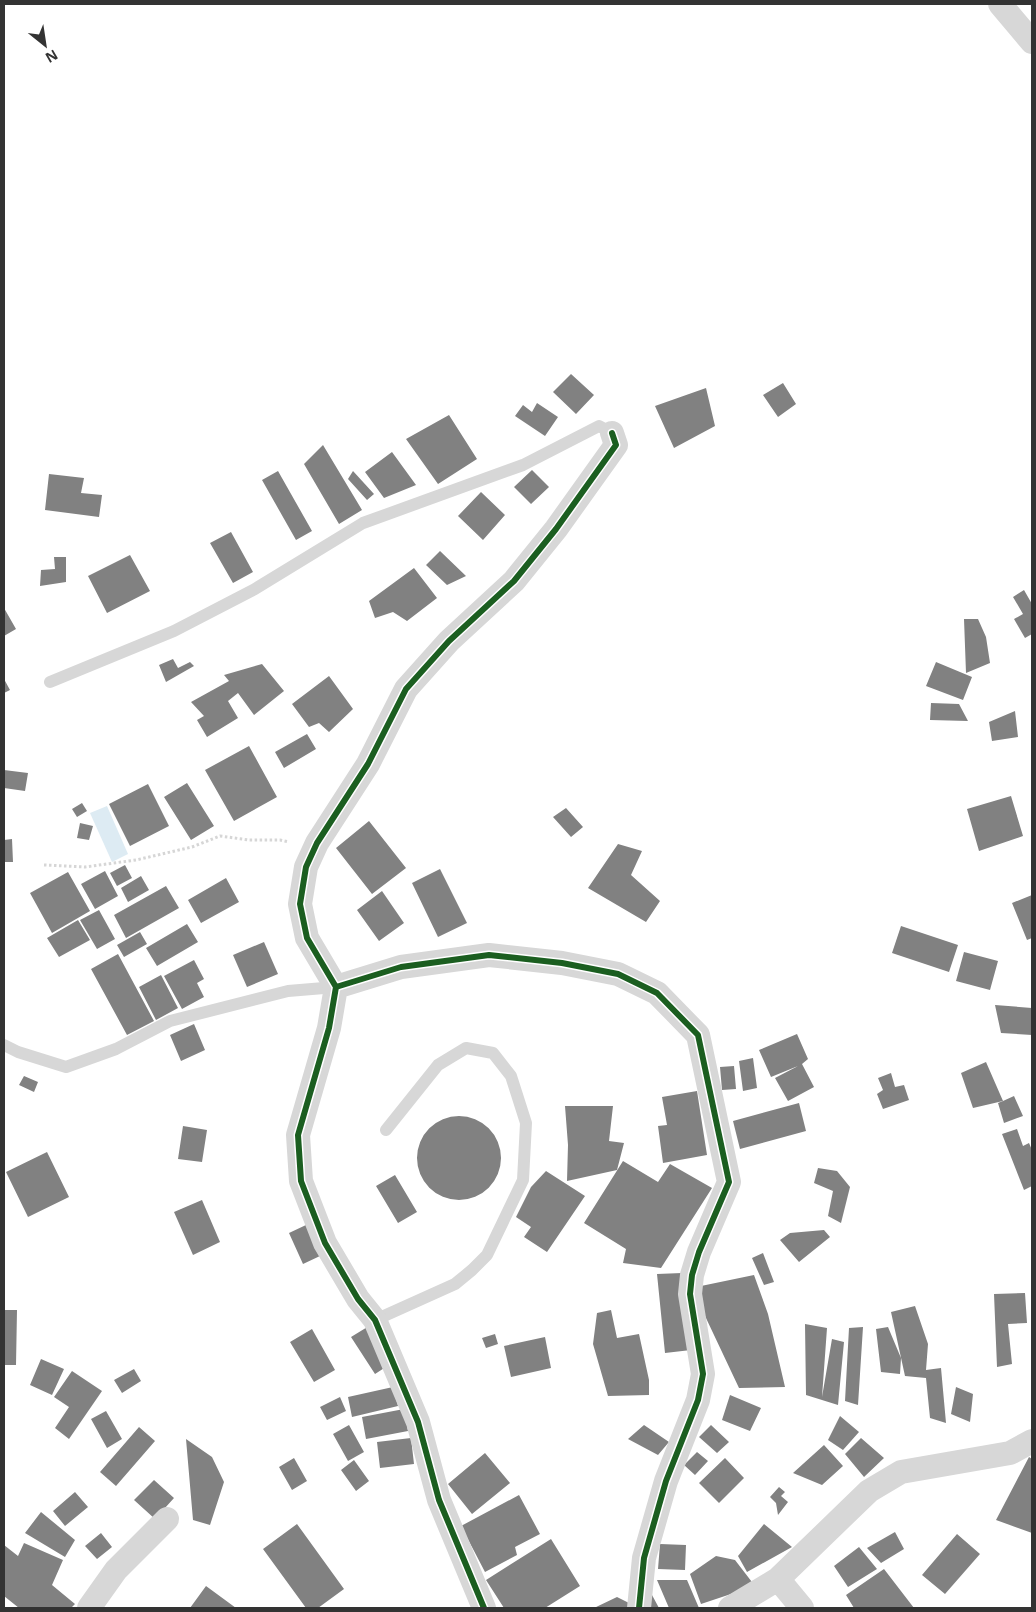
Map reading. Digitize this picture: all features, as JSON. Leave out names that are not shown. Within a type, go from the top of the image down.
[{"type":"street","points":[[1000,4],[1032,42]]},
{"type":"street","points":[[484,1608],[439,1500],[418,1422],[375,1320],[358,1299],[325,1243],[301,1181],[298,1136],[329,1028],[336,987],[307,938],[300,904],[306,867],[318,843],[368,764],[406,689],[448,641],[514,581],[556,530],[616,446],[612,433]]},
{"type":"street","points":[[336,987],[401,968],[489,955],[562,963],[618,974],[657,992],[698,1035],[729,1182],[699,1252],[692,1275],[690,1294],[703,1374],[698,1400],[666,1481],[644,1558],[639,1608]]},
{"type":"street","points":[[730,1608],[778,1579],[869,1491],[901,1472],[1010,1453],[1032,1441]]},
{"type":"street","points":[[89,1608],[116,1570],[167,1519]]},
{"type":"street","points":[[778,1579],[802,1608]]},
{"type":"lane","points":[[50,682],[174,631],[255,589],[363,523],[523,465],[600,426],[612,433]]},
{"type":"lane","points":[[4,1045],[18,1052],[66,1067],[116,1048],[170,1021],[288,991],[336,987]]},
{"type":"lane","points":[[375,1320],[454,1284],[487,1255],[523,1180],[526,1123],[510,1076],[493,1053],[466,1048],[438,1065],[386,1130]]},
{"type":"path","points":[[44,865],[85,867],[136,860],[192,847],[220,836],[286,841],[306,867]]},
{"type":"shaded area","points":[[107,806],[128,854],[112,862],[90,813]]},
{"type":"building","points":[[571,374],[594,395],[576,414],[553,392]]},
{"type":"building","points":[[783,383],[796,404],[778,417],[763,395]]},
{"type":"building","points":[[706,388],[715,426],[674,448],[655,406]]},
{"type":"building","points":[[537,403],[558,417],[545,436],[515,416],[523,405],[532,412]]},
{"type":"building","points":[[449,415],[477,459],[438,484],[406,439]]},
{"type":"building","points":[[323,445],[362,510],[339,524],[304,464]]},
{"type":"building","points":[[392,452],[416,485],[384,498],[365,472]]},
{"type":"building","points":[[532,470],[549,487],[531,504],[514,487]]},
{"type":"building","points":[[278,471],[312,531],[296,540],[262,480]]},
{"type":"building","points":[[353,471],[374,494],[367,500],[348,479]]},
{"type":"building","points":[[49,474],[84,478],[81,493],[102,495],[99,517],[45,510]]},
{"type":"building","points":[[481,492],[505,515],[483,540],[458,516]]},
{"type":"building","points":[[231,532],[253,572],[233,583],[210,543]]},
{"type":"building","points":[[440,551],[466,576],[447,585],[426,565]]},
{"type":"building","points":[[130,555],[150,591],[107,613],[88,576]]},
{"type":"building","points":[[54,557],[66,557],[66,582],[40,586],[41,570],[55,569]]},
{"type":"building","points":[[414,568],[437,598],[407,621],[393,612],[375,618],[369,601]]},
{"type":"building","points":[[1024,590],[1032,604],[1032,634],[1025,638],[1014,619],[1023,614],[1013,597]]},
{"type":"building","points":[[4,608],[16,629],[4,636]]},
{"type":"building","points":[[964,619],[978,619],[986,637],[990,663],[966,673]]},
{"type":"building","points":[[173,659],[178,668],[190,662],[194,666],[166,682],[159,665]]},
{"type":"building","points":[[936,662],[972,677],[963,700],[926,686]]},
{"type":"building","points":[[262,664],[284,691],[254,715],[238,693],[228,701],[238,718],[207,737],[197,720],[204,716],[191,702],[229,681],[224,675]]},
{"type":"building","points":[[329,676],[353,709],[329,732],[319,723],[309,727],[292,704]]},
{"type":"building","points":[[4,679],[10,690],[4,693]]},
{"type":"building","points":[[931,703],[959,704],[968,721],[930,720]]},
{"type":"building","points":[[1015,711],[1018,737],[992,741],[989,722]]},
{"type":"building","points":[[307,734],[316,749],[284,768],[275,752]]},
{"type":"building","points":[[249,746],[277,797],[234,821],[205,770]]},
{"type":"building","points":[[4,770],[28,773],[25,791],[4,788]]},
{"type":"building","points":[[187,783],[214,826],[191,840],[164,797]]},
{"type":"building","points":[[148,784],[169,826],[130,846],[109,804]]},
{"type":"building","points":[[1011,796],[1023,836],[979,851],[967,809]]},
{"type":"building","points":[[82,803],[87,811],[77,817],[72,809]]},
{"type":"building","points":[[566,808],[583,827],[571,837],[553,817]]},
{"type":"building","points":[[369,821],[406,868],[372,894],[336,848]]},
{"type":"building","points":[[80,823],[93,826],[89,840],[77,838]]},
{"type":"building","points":[[12,839],[13,862],[4,862],[4,840]]},
{"type":"building","points":[[618,844],[642,851],[631,875],[660,901],[646,922],[588,888]]},
{"type":"building","points":[[125,865],[132,878],[117,886],[110,873]]},
{"type":"building","points":[[440,869],[467,923],[438,937],[412,883]]},
{"type":"building","points":[[105,871],[118,896],[95,909],[81,884]]},
{"type":"building","points":[[68,872],[90,911],[52,933],[30,893]]},
{"type":"building","points":[[141,876],[149,890],[128,902],[121,888]]},
{"type":"building","points":[[226,878],[239,902],[201,923],[188,900]]},
{"type":"building","points":[[166,886],[179,908],[126,938],[114,915]]},
{"type":"building","points":[[382,891],[404,923],[379,941],[357,910]]},
{"type":"building","points":[[1032,895],[1032,938],[1027,940],[1012,903]]},
{"type":"building","points":[[99,910],[115,939],[97,949],[80,920]]},
{"type":"building","points":[[78,920],[90,940],[59,957],[47,938]]},
{"type":"building","points":[[187,924],[198,942],[157,966],[146,948]]},
{"type":"building","points":[[901,926],[958,945],[949,972],[892,953]]},
{"type":"building","points":[[140,932],[147,944],[124,957],[117,945]]},
{"type":"building","points":[[264,942],[278,974],[247,987],[233,955]]},
{"type":"building","points":[[964,952],[998,961],[990,990],[956,981]]},
{"type":"building","points":[[118,954],[154,1021],[127,1035],[91,969]]},
{"type":"building","points":[[194,960],[204,979],[197,983],[204,997],[182,1009],[164,976]]},
{"type":"building","points":[[161,975],[178,1008],[156,1020],[139,987]]},
{"type":"building","points":[[995,1005],[1032,1008],[1032,1035],[1001,1033]]},
{"type":"building","points":[[194,1024],[205,1050],[181,1061],[170,1035]]},
{"type":"building","points":[[797,1034],[808,1059],[802,1064],[814,1087],[788,1101],[775,1078],[798,1066],[771,1077],[759,1050]]},
{"type":"building","points":[[753,1058],[757,1088],[743,1091],[739,1061]]},
{"type":"building","points":[[986,1062],[1003,1101],[973,1108],[961,1073]]},
{"type":"building","points":[[734,1066],[736,1089],[722,1090],[720,1067]]},
{"type":"building","points":[[891,1073],[895,1087],[904,1085],[909,1100],[883,1109],[877,1094],[883,1090],[878,1078]]},
{"type":"building","points":[[24,1076],[38,1082],[34,1092],[19,1085]]},
{"type":"building","points":[[697,1091],[707,1155],[663,1163],[658,1126],[667,1125],[662,1097]]},
{"type":"building","points":[[1014,1096],[1023,1116],[1004,1123],[998,1103]]},
{"type":"building","points":[[799,1103],[806,1131],[740,1149],[733,1121]]},
{"type":"building","points":[[565,1106],[613,1106],[609,1141],[624,1143],[617,1170],[567,1181],[568,1145]]},
{"type":"building","points":[[459,1116],[475,1119],[489,1128],[498,1142],[501,1158],[498,1174],[489,1188],[475,1197],[459,1200],[443,1197],[429,1188],[420,1174],[417,1158],[420,1142],[429,1128],[443,1119]]},
{"type":"building","points":[[183,1126],[207,1130],[202,1162],[178,1159]]},
{"type":"building","points":[[1017,1129],[1023,1146],[1029,1143],[1032,1150],[1032,1186],[1024,1190],[1002,1134]]},
{"type":"building","points":[[47,1152],[69,1197],[28,1217],[6,1172]]},
{"type":"building","points":[[623,1161],[658,1182],[670,1164],[712,1188],[661,1268],[623,1263],[626,1249],[584,1223]]},
{"type":"building","points":[[818,1168],[837,1171],[850,1187],[841,1223],[828,1216],[833,1191],[814,1183]]},
{"type":"building","points":[[546,1171],[585,1196],[547,1252],[524,1237],[531,1227],[516,1217],[531,1187]]},
{"type":"building","points":[[395,1175],[417,1212],[398,1223],[376,1186]]},
{"type":"building","points":[[202,1200],[220,1242],[193,1255],[174,1212]]},
{"type":"building","points":[[306,1225],[320,1256],[303,1264],[289,1233]]},
{"type":"building","points":[[824,1230],[830,1237],[799,1262],[780,1240],[790,1233]]},
{"type":"building","points":[[763,1253],[774,1282],[764,1285],[752,1258]]},
{"type":"building","points":[[682,1273],[691,1350],[665,1353],[657,1274]]},
{"type":"building","points":[[754,1275],[768,1314],[785,1387],[739,1388],[697,1299],[701,1286]]},
{"type":"building","points":[[1025,1293],[1027,1323],[1008,1324],[1012,1364],[997,1367],[994,1294]]},
{"type":"building","points":[[915,1306],[928,1344],[926,1370],[941,1368],[946,1423],[930,1418],[926,1378],[905,1376],[891,1312]]},
{"type":"building","points":[[4,1310],[17,1310],[16,1365],[4,1365]]},
{"type":"building","points":[[611,1310],[617,1338],[639,1334],[649,1380],[649,1395],[608,1396],[593,1344],[597,1313]]},
{"type":"building","points":[[805,1324],[827,1328],[822,1397],[832,1339],[844,1342],[838,1405],[806,1395]]},
{"type":"building","points":[[369,1326],[392,1363],[375,1374],[351,1337]]},
{"type":"building","points":[[863,1327],[858,1405],[845,1401],[849,1328]]},
{"type":"building","points":[[888,1327],[901,1358],[900,1374],[881,1372],[876,1329]]},
{"type":"building","points":[[312,1329],[335,1370],[314,1382],[290,1342]]},
{"type":"building","points":[[495,1334],[498,1344],[486,1348],[482,1338]]},
{"type":"building","points":[[545,1337],[551,1368],[511,1377],[504,1346]]},
{"type":"building","points":[[41,1359],[64,1369],[52,1395],[30,1385]]},
{"type":"building","points":[[134,1369],[141,1381],[122,1393],[114,1380]]},
{"type":"building","points":[[72,1371],[102,1391],[69,1439],[55,1428],[69,1407],[54,1397]]},
{"type":"building","points":[[393,1387],[398,1406],[352,1417],[348,1397]]},
{"type":"building","points":[[956,1387],[973,1394],[970,1422],[951,1414]]},
{"type":"building","points":[[730,1395],[761,1408],[750,1431],[722,1420]]},
{"type":"building","points":[[340,1397],[346,1411],[327,1420],[320,1407]]},
{"type":"building","points":[[404,1409],[408,1431],[366,1439],[362,1417]]},
{"type":"building","points":[[106,1411],[122,1439],[107,1448],[91,1419]]},
{"type":"building","points":[[840,1416],[859,1432],[843,1450],[828,1440]]},
{"type":"building","points":[[349,1425],[364,1452],[348,1461],[333,1434]]},
{"type":"building","points":[[644,1425],[669,1442],[658,1455],[628,1439]]},
{"type":"building","points":[[711,1425],[729,1442],[717,1453],[699,1437]]},
{"type":"building","points":[[139,1427],[155,1441],[116,1486],[100,1472]]},
{"type":"building","points":[[411,1438],[414,1464],[380,1468],[377,1442]]},
{"type":"building","points":[[861,1438],[884,1458],[864,1477],[845,1454]]},
{"type":"building","points":[[186,1439],[212,1457],[224,1482],[210,1525],[193,1520]]},
{"type":"building","points":[[824,1445],[843,1466],[822,1485],[793,1473]]},
{"type":"building","points":[[697,1452],[708,1461],[695,1475],[684,1465]]},
{"type":"building","points":[[485,1453],[510,1483],[472,1514],[448,1484]]},
{"type":"building","points":[[1029,1457],[1032,1459],[1032,1533],[996,1520]]},
{"type":"building","points":[[294,1458],[307,1481],[292,1490],[279,1467]]},
{"type":"building","points":[[725,1458],[744,1478],[719,1503],[699,1483]]},
{"type":"building","points":[[354,1460],[369,1481],[356,1491],[341,1470]]},
{"type":"building","points":[[154,1480],[174,1498],[155,1519],[134,1500]]},
{"type":"building","points":[[779,1487],[785,1492],[781,1496],[788,1502],[778,1515],[776,1503],[770,1497]]},
{"type":"building","points":[[75,1492],[88,1507],[65,1526],[53,1511]]},
{"type":"building","points":[[519,1495],[540,1534],[515,1547],[517,1555],[485,1572],[461,1526]]},
{"type":"building","points":[[41,1512],[75,1540],[65,1557],[25,1533]]},
{"type":"building","points":[[297,1524],[344,1589],[318,1608],[306,1608],[263,1549]]},
{"type":"building","points":[[764,1524],[792,1547],[747,1572],[738,1556]]},
{"type":"building","points":[[895,1532],[904,1549],[881,1563],[867,1548]]},
{"type":"building","points":[[101,1533],[112,1547],[97,1559],[85,1546]]},
{"type":"building","points":[[957,1534],[980,1554],[945,1594],[922,1575]]},
{"type":"building","points":[[551,1539],[580,1586],[545,1608],[504,1608],[486,1580]]},
{"type":"building","points":[[24,1543],[63,1560],[52,1585],[75,1604],[71,1608],[19,1608],[4,1596],[4,1545],[18,1556]]},
{"type":"building","points":[[660,1544],[686,1545],[685,1570],[658,1569]]},
{"type":"building","points":[[859,1547],[877,1569],[848,1587],[834,1566]]},
{"type":"building","points":[[716,1556],[735,1560],[755,1586],[701,1604],[690,1574]]},
{"type":"building","points":[[884,1569],[914,1608],[854,1608],[846,1595]]},
{"type":"building","points":[[657,1580],[687,1580],[699,1608],[669,1608]]},
{"type":"building","points":[[206,1586],[236,1608],[190,1608]]},
{"type":"building","points":[[652,1595],[659,1608],[648,1608]]},
{"type":"building","points":[[617,1597],[635,1606],[635,1608],[594,1608]]},
{"type":"cycle path","points":[[484,1608],[439,1500],[418,1422],[375,1320],[358,1299],[325,1243],[301,1181],[298,1135],[329,1028],[336,987],[307,938],[300,904],[306,867],[317,843],[368,764],[406,689],[449,641],[514,581],[556,529],[616,445],[612,433]]},
{"type":"cycle path","points":[[336,987],[401,967],[489,955],[562,963],[618,974],[657,993],[698,1035],[729,1182],[699,1252],[692,1275],[690,1294],[703,1374],[698,1400],[666,1481],[644,1558],[639,1608]]}]
